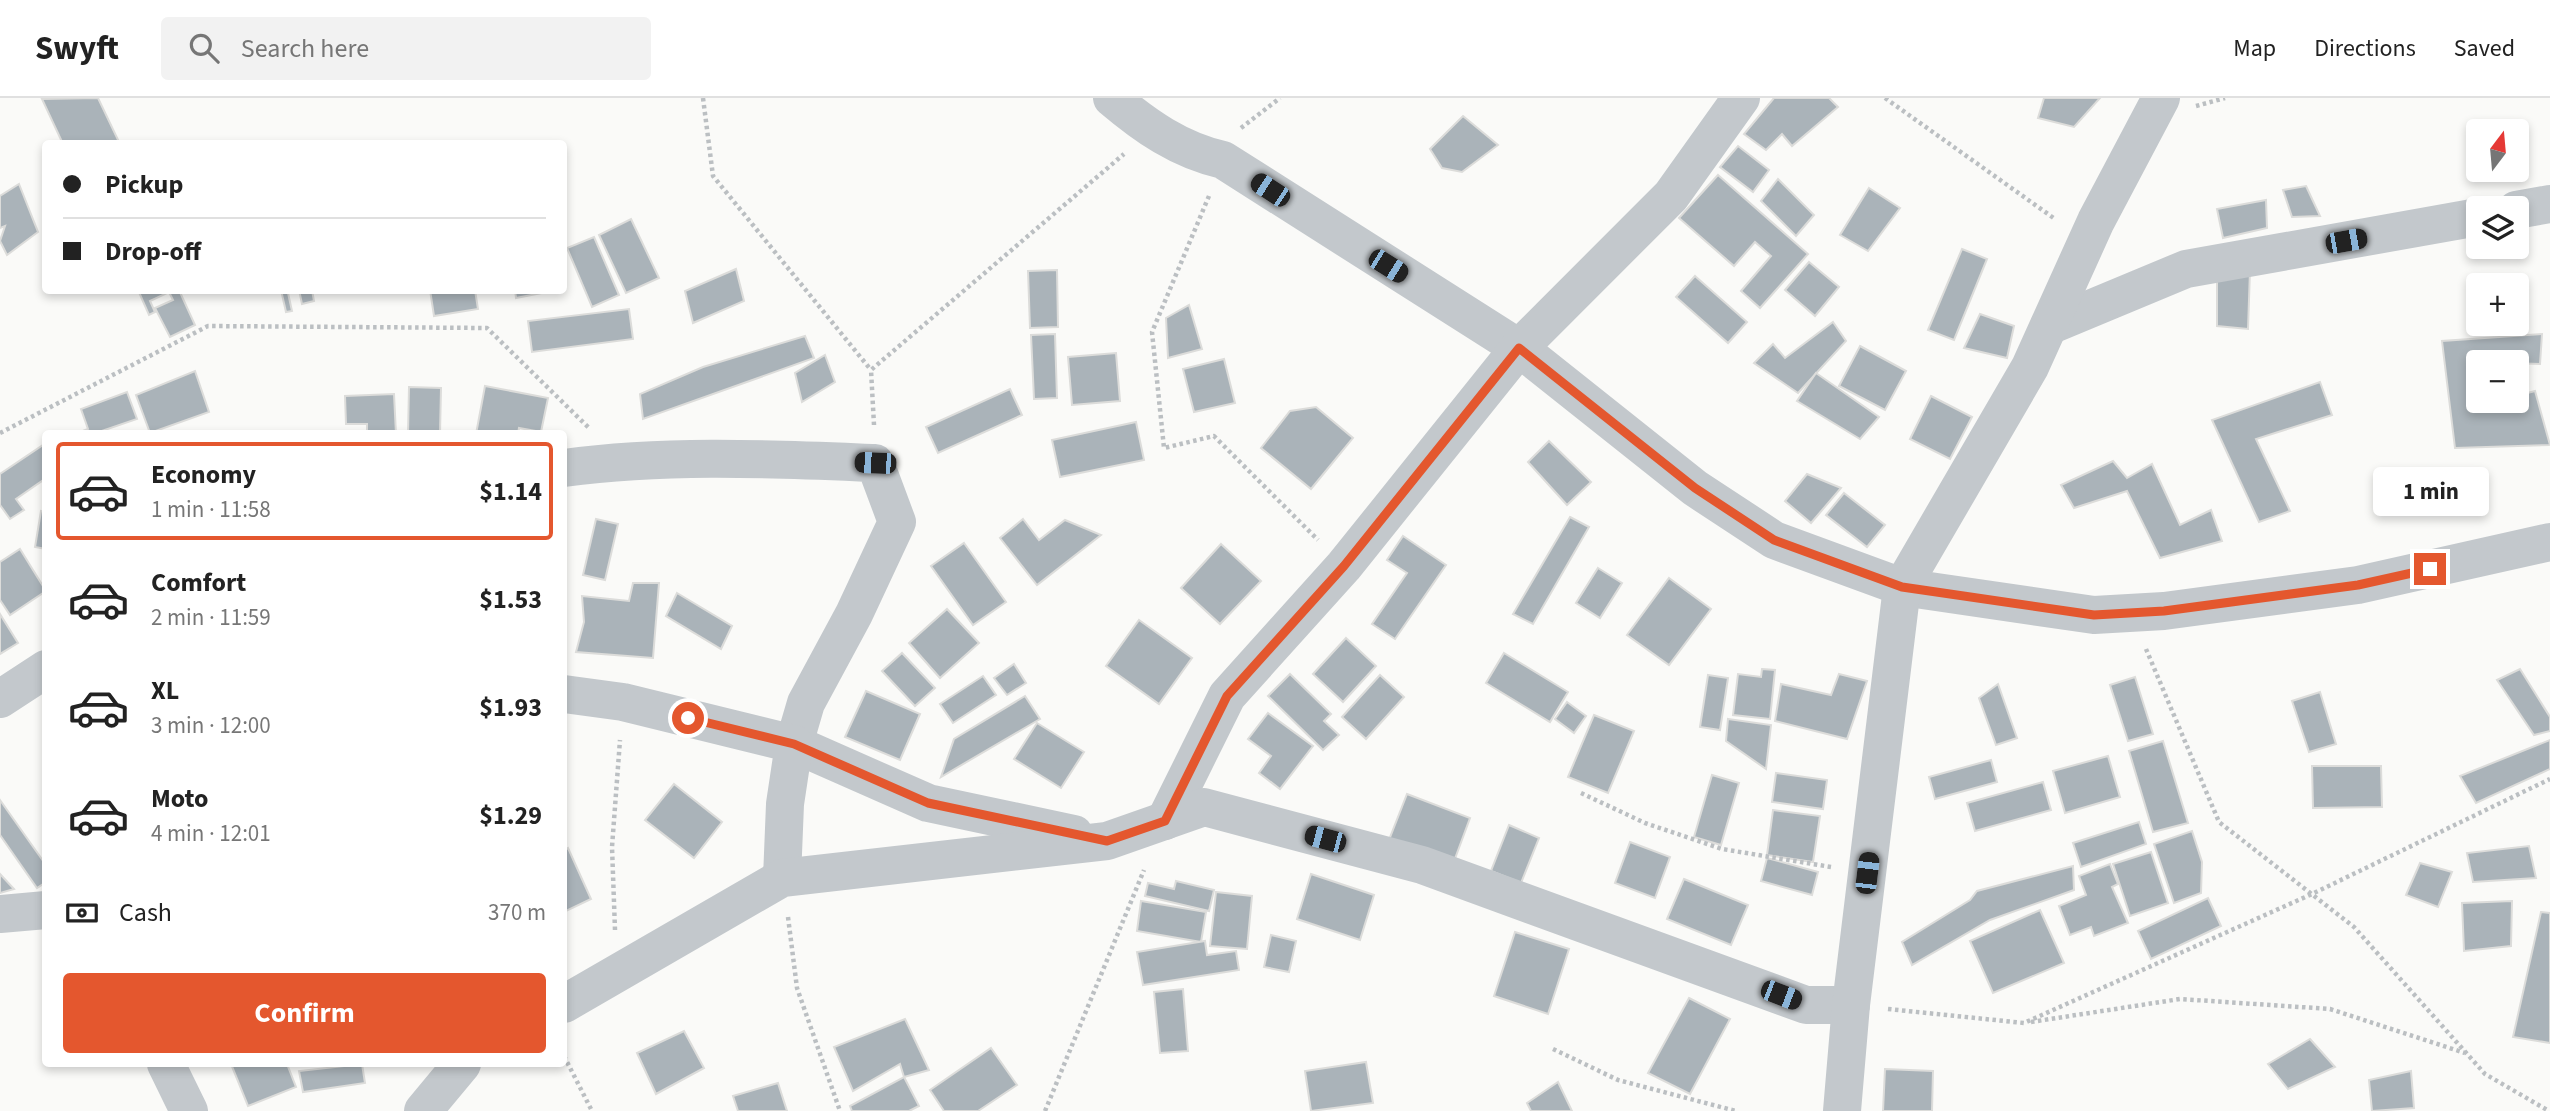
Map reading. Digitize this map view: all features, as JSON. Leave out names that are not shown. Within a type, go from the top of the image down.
[{"type":"street","points":[[1112,98],[1151,131],[1205,156],[1223,160],[1519,348],[1695,488],[1774,540],[1902,587],[2094,615],[2164,611],[2358,585],[2550,542]]},
{"type":"street","points":[[1165,821],[1227,696],[1344,566],[1519,348],[1671,196],[1741,98]]},
{"type":"street","points":[[1842,1111],[1851,1005],[1902,587],[2031,367],[2087,242],[2161,98]]},
{"type":"street","points":[[2529,208],[2550,204]]},
{"type":"street","points":[[2049,326],[2186,270],[2466,219]]},
{"type":"street","points":[[567,468],[622,460],[762,458],[875,463],[897,522],[854,614],[806,703],[794,744],[785,804],[782,878]]},
{"type":"street","points":[[0,699],[42,672]]},
{"type":"street","points":[[567,694],[623,702],[794,744],[928,803],[1107,841]]},
{"type":"street","points":[[567,1002],[782,878],[1107,841],[1204,807],[1422,864],[1806,1004],[1851,1005]]},
{"type":"street","points":[[0,914],[42,911]]},
{"type":"street","points":[[167,1067],[189,1111]]},
{"type":"street","points":[[423,1111],[460,1067]]},
{"type":"path","points":[[703,98],[713,176],[871,370],[875,463]]},
{"type":"path","points":[[1885,98],[2087,242]]},
{"type":"path","points":[[871,370],[1151,131]]},
{"type":"path","points":[[1223,160],[1152,332],[1164,449],[1214,436],[1344,566]]},
{"type":"path","points":[[0,433],[208,326],[487,328],[622,460]]},
{"type":"path","points":[[2130,613],[2219,822],[2354,928],[2485,1074],[2549,1111]]},
{"type":"path","points":[[617,973],[612,848],[623,702]]},
{"type":"path","points":[[2024,1023],[2312,894],[2550,779]]},
{"type":"path","points":[[1581,793],[1645,823],[1721,849],[1867,873]]},
{"type":"path","points":[[1045,1111],[1165,821]]},
{"type":"path","points":[[782,878],[797,988],[840,1111]]},
{"type":"path","points":[[1851,1005],[2024,1023],[2180,999],[2330,1009],[2466,1054]]},
{"type":"path","points":[[1553,1049],[1618,1080],[1736,1111]]},
{"type":"path","points":[[567,1062],[592,1111]]},
{"type":"building","points":[[98,98],[118,140],[61,140],[42,99]]},
{"type":"building","points":[[1774,98],[1829,98],[1838,107],[1792,146],[1782,134],[1766,150],[1744,134]]},
{"type":"building","points":[[2044,98],[2100,98],[2074,127],[2038,118]]},
{"type":"building","points":[[1463,116],[1498,145],[1462,172],[1442,168],[1430,149]]},
{"type":"building","points":[[1738,146],[1769,170],[1753,192],[1720,167]]},
{"type":"building","points":[[1718,175],[1808,254],[1760,308],[1741,291],[1771,256],[1755,242],[1734,266],[1679,218]]},
{"type":"building","points":[[1778,179],[1814,215],[1796,236],[1761,201]]},
{"type":"building","points":[[19,184],[38,232],[7,255],[0,241],[5,226],[0,228],[0,196]]},
{"type":"building","points":[[2306,186],[2320,216],[2292,217],[2283,190]]},
{"type":"building","points":[[1869,188],[1900,208],[1868,251],[1840,235]]},
{"type":"building","points":[[2266,200],[2267,228],[2223,238],[2217,209]]},
{"type":"building","points":[[631,219],[659,278],[626,293],[599,235]]},
{"type":"building","points":[[594,237],[619,295],[592,307],[567,248]]},
{"type":"building","points":[[1962,249],[1987,259],[1954,340],[1928,330]]},
{"type":"building","points":[[1809,262],[1839,287],[1815,316],[1785,290]]},
{"type":"building","points":[[736,269],[744,301],[693,323],[685,291]]},
{"type":"building","points":[[1057,270],[1058,327],[1030,328],[1028,271]]},
{"type":"building","points":[[2250,270],[2248,329],[2217,326],[2217,281]]},
{"type":"building","points":[[1695,276],[1747,322],[1728,343],[1676,297]]},
{"type":"building","points":[[140,294],[165,294],[150,301],[155,312],[149,315]]},
{"type":"building","points":[[170,294],[181,294],[195,325],[170,337],[155,308],[173,300]]},
{"type":"building","points":[[282,294],[288,294],[292,311],[286,312]]},
{"type":"building","points":[[300,294],[313,294],[314,301],[302,304]]},
{"type":"building","points":[[431,294],[476,294],[478,309],[434,316]]},
{"type":"building","points":[[516,294],[536,294],[516,298]]},
{"type":"building","points":[[1189,305],[1202,349],[1168,358],[1166,318]]},
{"type":"building","points":[[629,309],[633,339],[532,352],[528,321]]},
{"type":"building","points":[[1980,314],[2014,326],[2007,358],[1964,348]]},
{"type":"building","points":[[1833,322],[1846,341],[1798,393],[1754,363],[1773,344],[1785,358]]},
{"type":"building","points":[[1055,334],[1057,398],[1034,399],[1031,335]]},
{"type":"building","points":[[2542,334],[2540,364],[2529,364],[2529,350],[2466,350],[2466,413],[2529,413],[2529,393],[2535,391],[2550,445],[2455,448],[2442,341]]},
{"type":"building","points":[[805,336],[814,358],[643,419],[640,394],[703,367]]},
{"type":"building","points":[[1860,346],[1906,371],[1885,410],[1839,386]]},
{"type":"building","points":[[1116,353],[1120,401],[1072,405],[1068,357]]},
{"type":"building","points":[[825,355],[835,382],[802,402],[795,373]]},
{"type":"building","points":[[1224,359],[1235,403],[1194,412],[1183,369]]},
{"type":"building","points":[[195,371],[209,412],[158,430],[149,430],[136,395]]},
{"type":"building","points":[[1816,373],[1879,417],[1860,439],[1797,401]]},
{"type":"building","points":[[2320,382],[2332,415],[2256,439],[2290,511],[2259,522],[2212,420]]},
{"type":"building","points":[[485,386],[548,398],[541,430],[477,430]]},
{"type":"building","points":[[409,387],[441,388],[440,430],[408,430]]},
{"type":"building","points":[[1010,389],[1022,415],[938,453],[926,427]]},
{"type":"building","points":[[127,392],[137,419],[105,430],[85,430],[88,429],[81,409]]},
{"type":"building","points":[[394,394],[396,430],[367,430],[367,424],[346,424],[345,396]]},
{"type":"building","points":[[1931,396],[1972,417],[1950,459],[1910,439]]},
{"type":"building","points":[[1316,407],[1353,438],[1311,489],[1261,448],[1290,411]]},
{"type":"building","points":[[1136,422],[1144,460],[1060,477],[1052,440]]},
{"type":"building","points":[[1549,441],[1591,482],[1567,505],[1528,462]]},
{"type":"building","points":[[42,446],[42,481],[16,499],[24,510],[10,519],[0,505],[0,474]]},
{"type":"building","points":[[2113,461],[2127,478],[2152,464],[2180,525],[2211,510],[2222,541],[2160,558],[2127,491],[2074,508],[2061,485]]},
{"type":"building","points":[[1807,474],[1841,488],[1811,523],[1785,501]]},
{"type":"building","points":[[1844,493],[1885,525],[1867,547],[1826,515]]},
{"type":"building","points":[[41,511],[42,548],[35,547]]},
{"type":"building","points":[[1570,517],[1589,527],[1533,624],[1513,614]]},
{"type":"building","points":[[596,519],[618,524],[605,580],[583,575]]},
{"type":"building","points":[[1023,519],[1039,540],[1065,520],[1101,535],[1037,585],[1000,538]]},
{"type":"building","points":[[1403,536],[1446,565],[1395,639],[1372,624],[1407,573],[1387,560]]},
{"type":"building","points":[[964,543],[1006,602],[973,625],[931,566]]},
{"type":"building","points":[[1221,544],[1261,581],[1220,624],[1181,588]]},
{"type":"building","points":[[20,549],[42,585],[42,594],[10,615],[0,600],[0,562]]},
{"type":"building","points":[[1598,568],[1622,583],[1600,618],[1576,603]]},
{"type":"building","points":[[1669,578],[1711,609],[1669,665],[1627,635]]},
{"type":"building","points":[[633,583],[659,583],[653,658],[576,652],[584,622],[582,596],[629,601]]},
{"type":"building","points":[[677,593],[732,626],[721,649],[666,616]]},
{"type":"building","points":[[947,609],[979,643],[940,678],[909,643]]},
{"type":"building","points":[[0,614],[18,643],[0,654]]},
{"type":"building","points":[[1139,620],[1192,658],[1159,704],[1106,666]]},
{"type":"building","points":[[1346,638],[1376,666],[1343,702],[1313,674]]},
{"type":"building","points":[[902,653],[935,688],[915,706],[882,671]]},
{"type":"building","points":[[1504,653],[1568,692],[1550,722],[1486,683]]},
{"type":"building","points":[[1014,664],[1026,683],[1007,695],[994,678]]},
{"type":"building","points":[[1762,669],[1775,670],[1770,719],[1733,715],[1738,674],[1761,677]]},
{"type":"building","points":[[2520,669],[2550,717],[2550,731],[2534,735],[2497,680]]},
{"type":"building","points":[[1290,674],[1331,714],[1324,721],[1339,735],[1323,750],[1268,696]]},
{"type":"building","points":[[1839,674],[1867,681],[1847,739],[1775,721],[1781,684],[1831,695]]},
{"type":"building","points":[[1380,675],[1404,697],[1366,739],[1342,717]]},
{"type":"building","points":[[1708,675],[1728,678],[1720,730],[1700,727]]},
{"type":"building","points":[[983,676],[996,695],[953,723],[940,704]]},
{"type":"building","points":[[2135,677],[2153,734],[2128,741],[2110,685]]},
{"type":"building","points":[[1998,684],[2017,738],[1996,745],[1979,698]]},
{"type":"building","points":[[866,691],[920,714],[900,760],[845,737]]},
{"type":"building","points":[[2320,692],[2336,744],[2309,752],[2292,701]]},
{"type":"building","points":[[1025,696],[1040,719],[941,777],[954,739]]},
{"type":"building","points":[[1567,702],[1586,716],[1574,733],[1555,719]]},
{"type":"building","points":[[1268,713],[1313,746],[1280,789],[1259,773],[1271,756],[1248,739]]},
{"type":"building","points":[[1594,715],[1634,731],[1608,793],[1568,777]]},
{"type":"building","points":[[1728,719],[1771,725],[1766,769],[1726,741]]},
{"type":"building","points":[[1037,723],[1084,752],[1061,788],[1014,759]]},
{"type":"building","points":[[2550,740],[2550,769],[2476,803],[2460,776]]},
{"type":"building","points":[[2163,741],[2188,823],[2153,832],[2129,751]]},
{"type":"building","points":[[2108,756],[2120,797],[2065,813],[2053,771]]},
{"type":"building","points":[[1991,760],[1997,782],[1935,799],[1929,777]]},
{"type":"building","points":[[2312,766],[2381,766],[2382,807],[2313,808]]},
{"type":"building","points":[[1776,773],[1827,780],[1823,809],[1772,802]]},
{"type":"building","points":[[1712,775],[1739,783],[1721,845],[1694,837]]},
{"type":"building","points":[[2043,782],[2051,810],[1975,831],[1967,803]]},
{"type":"building","points":[[674,784],[722,822],[694,858],[645,820]]},
{"type":"building","points":[[1407,794],[1470,818],[1453,864],[1389,840]]},
{"type":"building","points":[[0,800],[42,859],[42,885],[37,888],[0,835]]},
{"type":"building","points":[[1773,810],[1820,816],[1813,862],[1767,855]]},
{"type":"building","points":[[2139,822],[2146,844],[2081,867],[2073,843]]},
{"type":"building","points":[[1509,825],[1539,838],[1521,883],[1491,871]]},
{"type":"building","points":[[2192,831],[2202,862],[2201,893],[2174,903],[2154,844]]},
{"type":"building","points":[[1630,842],[1670,857],[1655,898],[1615,883]]},
{"type":"building","points":[[2529,846],[2536,878],[2473,882],[2467,853]]},
{"type":"building","points":[[567,849],[591,899],[567,911]]},
{"type":"building","points":[[2151,852],[2168,903],[2130,916],[2113,864]]},
{"type":"building","points":[[1767,858],[1818,872],[1812,895],[1761,881]]},
{"type":"building","points":[[2420,863],[2452,872],[2438,907],[2406,895]]},
{"type":"building","points":[[2110,864],[2118,884],[2112,887],[2128,923],[2094,936],[2091,927],[2070,935],[2059,906],[2086,895],[2079,876]]},
{"type":"building","points":[[2073,866],[2074,890],[1990,920],[1912,965],[1902,942],[1970,900],[1977,891]]},
{"type":"building","points":[[0,874],[14,889],[0,893]]},
{"type":"building","points":[[1311,874],[1374,895],[1360,940],[1297,919]]},
{"type":"building","points":[[1684,879],[1748,905],[1731,945],[1667,919]]},
{"type":"building","points":[[1176,881],[1214,890],[1209,911],[1145,896],[1148,883],[1174,889]]},
{"type":"building","points":[[1216,892],[1252,896],[1247,949],[1210,946]]},
{"type":"building","points":[[2208,898],[2221,926],[2151,959],[2138,931]]},
{"type":"building","points":[[1141,901],[1206,912],[1201,942],[1137,931]]},
{"type":"building","points":[[2512,901],[2511,946],[2464,951],[2462,903]]},
{"type":"building","points":[[2040,910],[2064,963],[1993,993],[1970,941]]},
{"type":"building","points":[[2541,912],[2550,913],[2550,1043],[2513,1037]]},
{"type":"building","points":[[1515,932],[1569,949],[1548,1014],[1494,996]]},
{"type":"building","points":[[1271,935],[1296,941],[1289,972],[1264,967]]},
{"type":"building","points":[[1205,941],[1207,955],[1236,951],[1239,970],[1143,985],[1137,952]]},
{"type":"building","points":[[1183,989],[1188,1051],[1160,1053],[1154,992]]},
{"type":"building","points":[[1689,998],[1730,1019],[1690,1094],[1648,1073]]},
{"type":"building","points":[[905,1019],[929,1070],[904,1077],[900,1064],[853,1091],[834,1047]]},
{"type":"building","points":[[684,1031],[704,1068],[656,1094],[637,1053]]},
{"type":"building","points":[[2310,1039],[2335,1067],[2288,1089],[2268,1064]]},
{"type":"building","points":[[991,1048],[1017,1085],[978,1111],[944,1111],[930,1090]]},
{"type":"building","points":[[1366,1062],[1373,1103],[1311,1111],[1305,1071]]},
{"type":"building","points":[[232,1067],[288,1067],[296,1087],[248,1106]]},
{"type":"building","points":[[362,1067],[365,1083],[303,1092],[299,1071]]},
{"type":"building","points":[[1885,1069],[1933,1071],[1932,1111],[1883,1111]]},
{"type":"building","points":[[2411,1071],[2414,1108],[2372,1111],[2369,1080]]},
{"type":"building","points":[[904,1077],[919,1106],[909,1111],[852,1111],[850,1106]]},
{"type":"building","points":[[1558,1082],[1572,1111],[1531,1111],[1527,1103]]},
{"type":"building","points":[[778,1083],[787,1111],[738,1111],[733,1096]]},
{"type":"route","points":[[688,718],[794,744],[928,803],[1107,841],[1165,821],[1227,696],[1344,566],[1519,348],[1695,488],[1774,540],[1902,587],[2094,615],[2164,611],[2358,585],[2430,569]]}]
